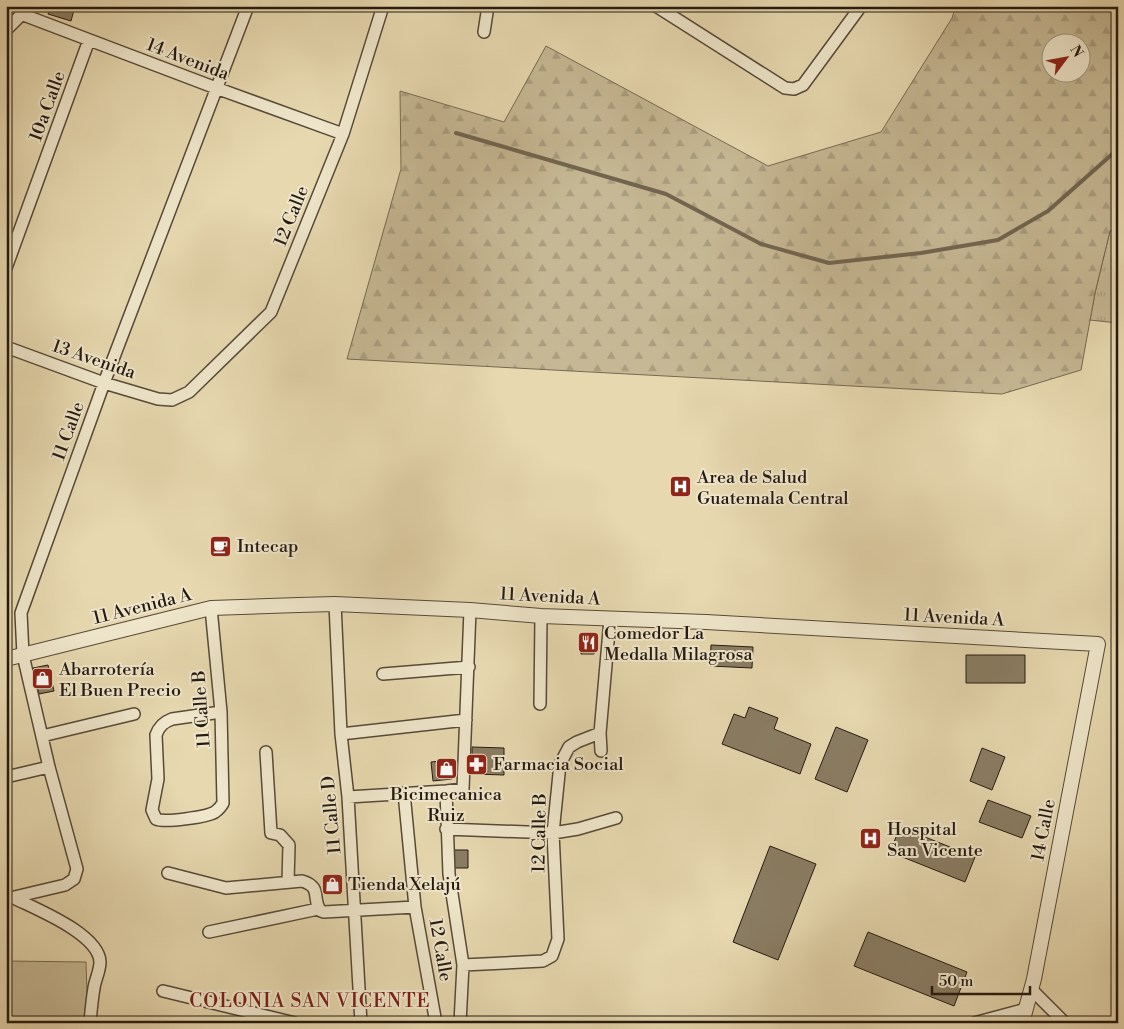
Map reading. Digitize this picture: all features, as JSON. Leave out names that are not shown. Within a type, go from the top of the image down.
[{"type":"street","name":"11 Calle","points":[[10,898],[65,885],[74,879],[77,869],[48,767],[23,655],[22,613],[104,383],[248,6]]},
{"type":"street","name":"12 Calle","points":[[172,400],[189,392],[271,312],[343,134],[383,6]]},
{"type":"street","points":[[484,32],[488,6]]},
{"type":"street","points":[[656,6],[785,88],[794,89],[803,85],[855,8]]},
{"type":"street","name":"14 Avenida","points":[[26,10],[89,40],[343,134]]},
{"type":"street","points":[[6,30],[26,10]]},
{"type":"street","name":"10a Calle","points":[[6,268],[89,40]]},
{"type":"street","name":"13 Avenida","points":[[6,348],[104,383],[158,399],[172,400]]},
{"type":"street","name":"11 Avenida A","points":[[6,659],[211,608],[336,604],[1098,644]]},
{"type":"street","name":"11 Calle D","points":[[336,604],[342,734],[356,910],[361,1023]]},
{"type":"street","name":"11 Calle B","points":[[211,608],[220,712],[224,797],[221,808],[211,814],[165,821],[156,819],[152,810],[158,779],[156,735],[158,729],[162,724],[172,719],[220,712]]},
{"type":"street","points":[[348,797],[446,791],[463,788],[470,610]]},
{"type":"street","points":[[540,704],[542,616]]},
{"type":"street","points":[[601,751],[600,733],[610,618]]},
{"type":"street","name":"14 Calle","points":[[1024,1016],[1031,989],[1098,644]]},
{"type":"street","points":[[384,674],[469,667]]},
{"type":"street","points":[[42,736],[134,714]]},
{"type":"street","points":[[342,734],[466,720]]},
{"type":"street","name":"12 Calle B","points":[[462,965],[543,961],[552,956],[558,939],[553,833],[560,764],[564,753],[569,747],[600,733]]},
{"type":"street","points":[[266,752],[271,833],[280,835],[288,845],[288,882]]},
{"type":"street","points":[[6,778],[48,767]]},
{"type":"street","points":[[446,791],[449,874],[462,965],[460,1023]]},
{"type":"street","name":"12 Calle","points":[[404,793],[415,907],[436,1023]]},
{"type":"street","points":[[446,829],[553,833],[578,829],[616,818]]},
{"type":"street","points":[[168,873],[226,888],[302,881],[311,885],[316,893],[318,909]]},
{"type":"street","points":[[10,898],[70,926],[90,943],[98,955],[100,964],[94,988],[90,1023]]},
{"type":"street","points":[[209,932],[318,909],[324,912],[415,907]]},
{"type":"street","points":[[1031,989],[1065,1023]]},
{"type":"street","points":[[163,991],[254,1018],[295,1023]]},
{"type":"street","points":[[974,1023],[1024,1016]]},
{"type":"green space","points":[[956,6],[1118,6],[1118,228],[1110,231],[1095,293],[1081,370],[1002,394],[347,359],[401,169],[400,91],[504,122],[546,46],[768,166],[881,132],[952,18]]},
{"type":"green space","points":[[1118,228],[1118,323],[1090,320],[1110,231]]},
{"type":"green space","points":[[6,961],[86,962],[88,1023],[6,1023]]},
{"type":"building","points":[[50,6],[75,6],[71,21],[48,14]]},
{"type":"building","name":"Comedor La Medalla Milagrosa","points":[[581,633],[594,633],[594,654],[581,654]]},
{"type":"building","points":[[711,645],[753,647],[752,668],[710,666]]},
{"type":"building","points":[[966,655],[1025,655],[1025,683],[966,683]]},
{"type":"building","name":"Abarrotería El Buen Precio","points":[[48,665],[54,691],[39,694],[33,668]]},
{"type":"building","points":[[749,707],[778,718],[774,729],[811,744],[800,774],[722,744],[734,714],[745,718]]},
{"type":"building","points":[[836,727],[868,740],[847,792],[815,779]]},
{"type":"building","points":[[472,747],[504,748],[504,775],[472,774]]},
{"type":"building","points":[[982,748],[1005,757],[992,790],[970,781]]},
{"type":"building","points":[[450,760],[452,779],[433,781],[431,762]]},
{"type":"building","points":[[988,800],[1031,816],[1022,838],[979,822]]},
{"type":"building","points":[[900,827],[975,857],[965,882],[890,852]]},
{"type":"building","points":[[770,846],[816,864],[778,960],[733,942]]},
{"type":"building","points":[[449,850],[468,850],[468,868],[450,868]]},
{"type":"building","name":"Tienda Xelajú","points":[[325,878],[338,878],[338,889],[326,889]]},
{"type":"building","points":[[868,932],[967,972],[954,1006],[854,966]]},
{"type":"waterway","points":[[456,133],[666,194],[761,244],[829,263],[921,253],[998,240],[1048,211],[1118,149]]},
{"type":"place","name":"Area de Salud Guatemala Central","points":[[681,487]]},
{"type":"place","name":"Intecap","points":[[221,546]]},
{"type":"place","name":"Comedor La Medalla Milagrosa","points":[[588,643]]},
{"type":"place","name":"Abarrotería El Buen Precio","points":[[43,679]]},
{"type":"place","name":"Farmacia Social","points":[[477,764]]},
{"type":"place","name":"Bicimecanica Ruiz","points":[[446,769]]},
{"type":"place","name":"Hospital San Vicente","points":[[871,839]]},
{"type":"place","name":"Tienda Xelajú","points":[[332,884]]},
{"type":"district","name":"COLONIA SAN VICENTE","points":[[310,1000]]}]
